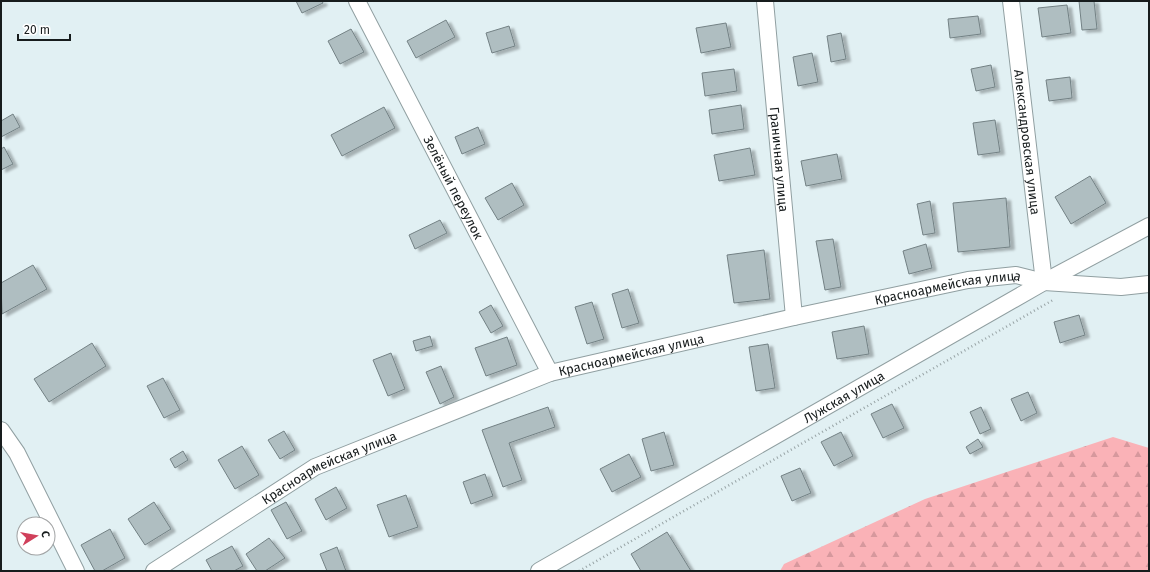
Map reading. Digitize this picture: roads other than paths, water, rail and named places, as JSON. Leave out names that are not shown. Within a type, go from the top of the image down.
[{"type":"street","name":"Зелёный переулок","points":[[357,1],[550,373]]},
{"type":"street","name":"Граничная улица","points":[[765,1],[794,317]]},
{"type":"street","name":"Александровская улица","points":[[1011,1],[1044,282]]},
{"type":"street","name":"Лужская улица","points":[[539,571],[1044,282],[1149,226]]},
{"type":"street","name":"Красноармейская улица","points":[[154,571],[315,467],[550,373],[794,317],[968,280],[1016,275],[1044,282],[1121,287],[1149,284]]},
{"type":"street","points":[[1,430],[17,453],[76,571]]}]
